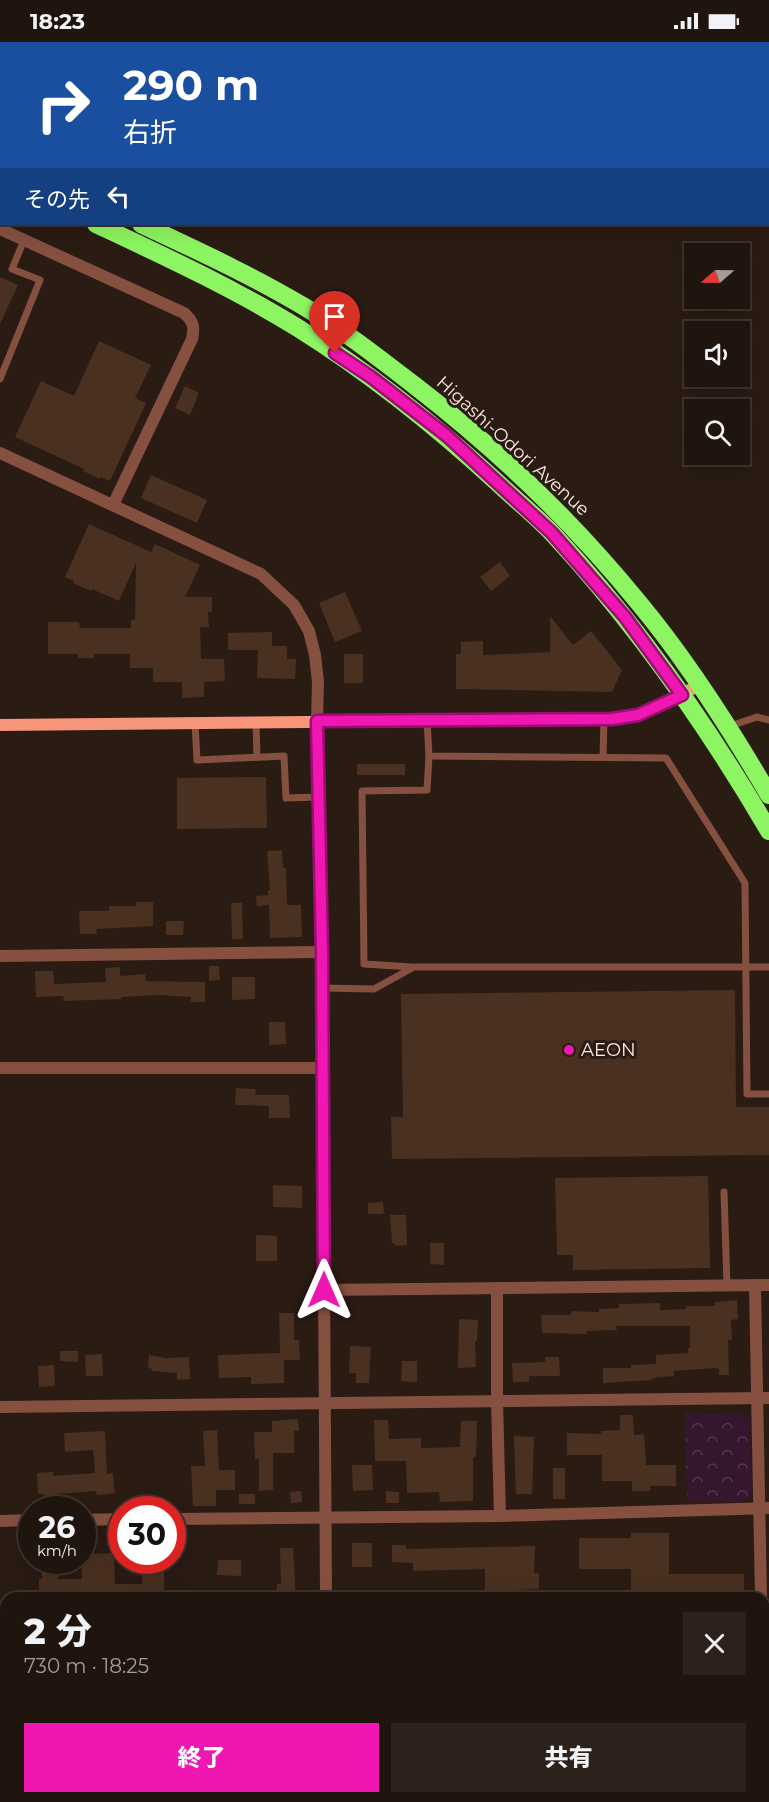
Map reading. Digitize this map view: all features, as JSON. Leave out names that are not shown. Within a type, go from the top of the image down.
[{"type":"highway","name":"Higashi-Odori Avenue","points":[[98,225],[223,285],[298,328],[371,377],[447,436],[552,533],[625,617],[682,695],[740,782],[769,831]]},
{"type":"highway","name":"Higashi-Odori Avenue","points":[[143,225],[230,266],[305,307],[384,362],[459,420],[566,519],[640,603],[700,685],[769,795]]},
{"type":"street","points":[[0,229],[184,313],[191,320],[194,329],[192,339],[113,505]]},
{"type":"street","points":[[0,453],[261,574],[294,605],[309,631],[318,682],[326,1592]]},
{"type":"street","points":[[0,725],[604,719],[638,715],[700,685]]},
{"type":"street","points":[[0,956],[322,952]]},
{"type":"street","points":[[0,1068],[322,1068]]},
{"type":"street","points":[[324,1290],[769,1285]]},
{"type":"street","points":[[755,1286],[764,1398],[761,1592]]},
{"type":"street","points":[[497,1288],[500,1516]]},
{"type":"street","points":[[0,1407],[764,1398]]},
{"type":"street","points":[[186,1519],[500,1516],[764,1508]]},
{"type":"street","points":[[0,1521],[18,1520]]},
{"type":"lane","points":[[0,379],[40,280],[12,269],[24,240]]},
{"type":"lane","points":[[728,727],[757,717],[769,720]]},
{"type":"lane","points":[[603,757],[604,719]]},
{"type":"lane","points":[[427,720],[429,756],[427,790],[362,791],[364,964],[414,967],[769,967]]},
{"type":"lane","points":[[256,722],[257,757]]},
{"type":"lane","points":[[195,723],[197,760],[284,756],[286,798],[318,797]]},
{"type":"lane","points":[[429,756],[666,758],[745,883],[747,1094],[769,1094]]},
{"type":"lane","points":[[322,988],[374,988],[414,967]]},
{"type":"lane","points":[[724,1192],[727,1286]]},
{"type":"green space","points":[[685,1414],[741,1414],[750,1419],[751,1496],[744,1502],[687,1502]]},
{"type":"building","points":[[0,277],[18,285],[0,324]]},
{"type":"building","points":[[99,341],[151,365],[135,398],[146,403],[110,481],[101,477],[100,479],[83,471],[84,469],[15,437],[41,381],[74,396]]},
{"type":"building","points":[[185,386],[199,393],[190,415],[175,408]]},
{"type":"building","points":[[151,475],[207,500],[197,523],[141,498]]},
{"type":"building","points":[[89,524],[151,552],[155,544],[200,565],[185,597],[212,597],[212,612],[208,612],[209,627],[200,627],[201,657],[202,659],[224,659],[225,681],[204,682],[204,697],[182,698],[182,682],[153,682],[153,668],[130,668],[130,654],[94,654],[94,658],[78,658],[78,654],[48,654],[48,622],[79,622],[80,628],[131,628],[131,620],[135,620],[136,563],[119,601],[73,583],[74,581],[65,577]]},
{"type":"building","points":[[500,562],[510,576],[491,591],[480,577]]},
{"type":"building","points":[[345,592],[362,631],[335,642],[319,603]]},
{"type":"building","points":[[550,616],[573,645],[591,631],[622,670],[612,692],[456,689],[456,654],[461,654],[461,642],[483,641],[483,655],[550,652]]},
{"type":"building","points":[[272,632],[272,646],[287,646],[287,659],[296,659],[295,679],[257,678],[258,650],[228,650],[228,633]]},
{"type":"building","points":[[344,654],[363,654],[363,683],[344,683]]},
{"type":"building","points":[[357,764],[405,764],[405,775],[357,775]]},
{"type":"building","points":[[266,777],[267,828],[177,829],[177,778]]},
{"type":"building","points":[[282,850],[283,868],[286,868],[287,905],[301,905],[302,937],[270,938],[269,905],[257,906],[256,896],[268,895],[268,890],[270,890],[267,851]]},
{"type":"building","points":[[136,902],[153,902],[153,926],[96,929],[97,934],[80,934],[79,911],[109,911],[109,906],[136,906]]},
{"type":"building","points":[[231,903],[242,903],[243,939],[232,939]]},
{"type":"building","points":[[166,921],[184,921],[183,935],[166,935]]},
{"type":"building","points":[[209,966],[219,966],[220,980],[209,981]]},
{"type":"building","points":[[120,967],[120,976],[145,974],[146,981],[205,982],[205,1002],[191,1002],[191,997],[159,995],[64,1001],[63,996],[36,997],[35,971],[53,971],[54,984],[106,982],[105,968]]},
{"type":"building","points":[[232,977],[255,977],[255,999],[232,1000]]},
{"type":"building","name":"AEON","points":[[735,990],[736,1107],[769,1107],[769,1155],[392,1159],[391,1117],[403,1117],[401,994]]},
{"type":"building","points":[[269,1022],[285,1022],[286,1044],[269,1045]]},
{"type":"building","points":[[236,1088],[256,1089],[255,1095],[289,1095],[290,1118],[269,1118],[269,1106],[235,1105]]},
{"type":"building","points":[[708,1176],[710,1268],[573,1270],[573,1255],[557,1255],[555,1178]]},
{"type":"building","points":[[273,1185],[302,1186],[302,1208],[273,1207]]},
{"type":"building","points":[[383,1202],[384,1214],[368,1214],[368,1203]]},
{"type":"building","points":[[390,1215],[406,1215],[407,1245],[395,1246],[395,1243],[392,1243]]},
{"type":"building","points":[[256,1235],[277,1236],[277,1261],[256,1261]]},
{"type":"building","points":[[430,1243],[444,1243],[444,1265],[430,1264]]},
{"type":"building","points":[[737,1300],[738,1319],[731,1320],[732,1340],[728,1340],[729,1375],[719,1375],[719,1369],[714,1368],[674,1371],[674,1376],[652,1378],[652,1380],[603,1383],[603,1368],[631,1368],[631,1365],[656,1364],[656,1355],[688,1353],[690,1326],[616,1326],[617,1330],[587,1331],[587,1334],[542,1333],[541,1315],[571,1315],[571,1311],[599,1312],[599,1309],[619,1308],[619,1304],[660,1303],[660,1310],[686,1309],[686,1306],[715,1306],[715,1302]]},
{"type":"building","points":[[279,1313],[294,1313],[294,1340],[299,1340],[300,1360],[284,1360],[284,1383],[251,1384],[251,1377],[219,1378],[218,1355],[280,1353]]},
{"type":"building","points":[[459,1319],[478,1320],[477,1341],[475,1341],[476,1367],[458,1368]]},
{"type":"building","points":[[350,1346],[371,1347],[369,1383],[356,1383],[356,1373],[349,1373]]},
{"type":"building","points":[[60,1351],[78,1351],[78,1362],[60,1361]]},
{"type":"building","points":[[102,1354],[103,1376],[86,1376],[85,1355]]},
{"type":"building","points":[[149,1355],[166,1358],[189,1357],[190,1379],[177,1380],[177,1373],[152,1371],[148,1368]]},
{"type":"building","points":[[545,1357],[559,1357],[560,1376],[529,1376],[529,1382],[513,1382],[512,1363],[545,1362]]},
{"type":"building","points":[[402,1361],[417,1361],[417,1382],[401,1381]]},
{"type":"building","points":[[54,1365],[55,1386],[39,1387],[38,1366]]},
{"type":"building","points":[[620,1415],[633,1415],[634,1435],[644,1434],[646,1465],[676,1465],[676,1486],[650,1486],[650,1491],[632,1491],[632,1481],[602,1481],[602,1455],[567,1455],[567,1433],[601,1434],[601,1431],[620,1430]]},
{"type":"building","points":[[298,1419],[299,1431],[294,1431],[294,1453],[273,1453],[273,1490],[259,1491],[259,1459],[255,1459],[254,1432],[272,1432],[272,1421]]},
{"type":"building","points":[[374,1420],[388,1420],[389,1439],[421,1438],[421,1448],[460,1447],[461,1421],[477,1421],[476,1457],[473,1457],[473,1501],[440,1502],[439,1492],[407,1493],[406,1461],[375,1461]]},
{"type":"building","points":[[217,1430],[219,1470],[235,1470],[235,1490],[216,1490],[216,1506],[193,1506],[191,1466],[205,1466],[203,1431]]},
{"type":"building","points":[[105,1431],[107,1474],[113,1473],[115,1493],[97,1495],[96,1491],[57,1494],[57,1496],[38,1494],[37,1473],[53,1472],[53,1476],[95,1473],[93,1450],[65,1452],[64,1433]]},
{"type":"building","points":[[514,1436],[534,1437],[532,1494],[516,1494]]},
{"type":"building","points":[[352,1465],[372,1465],[373,1490],[353,1491]]},
{"type":"building","points":[[553,1468],[565,1468],[565,1499],[553,1499]]},
{"type":"building","points":[[301,1491],[302,1502],[291,1503],[290,1492]]},
{"type":"building","points":[[386,1491],[399,1492],[399,1503],[386,1503]]},
{"type":"building","points":[[239,1494],[255,1494],[255,1504],[239,1504]]},
{"type":"building","points":[[631,1533],[669,1533],[669,1574],[744,1574],[744,1592],[631,1592],[631,1569],[579,1569],[579,1538],[631,1538]]},
{"type":"building","points":[[352,1543],[372,1543],[372,1567],[352,1567]]},
{"type":"building","points":[[392,1545],[406,1545],[406,1549],[535,1546],[534,1573],[539,1573],[539,1589],[485,1591],[485,1569],[413,1571],[413,1563],[392,1562]]},
{"type":"building","points":[[280,1548],[293,1548],[296,1592],[277,1592],[277,1584],[281,1584]]},
{"type":"building","points":[[108,1553],[108,1574],[115,1574],[115,1584],[142,1584],[142,1574],[164,1574],[164,1592],[39,1592],[39,1579],[42,1579],[42,1574],[58,1574],[58,1579],[82,1579],[82,1574],[96,1574],[96,1554]]},
{"type":"building","points":[[218,1560],[241,1560],[241,1576],[217,1575]]},
{"type":"place","name":"AEON","points":[[569,1050]]},
{"type":"route","points":[[324,1290],[322,952],[317,721],[612,719],[638,715],[682,695],[625,617],[552,533],[447,436],[371,377],[335,353]]}]
